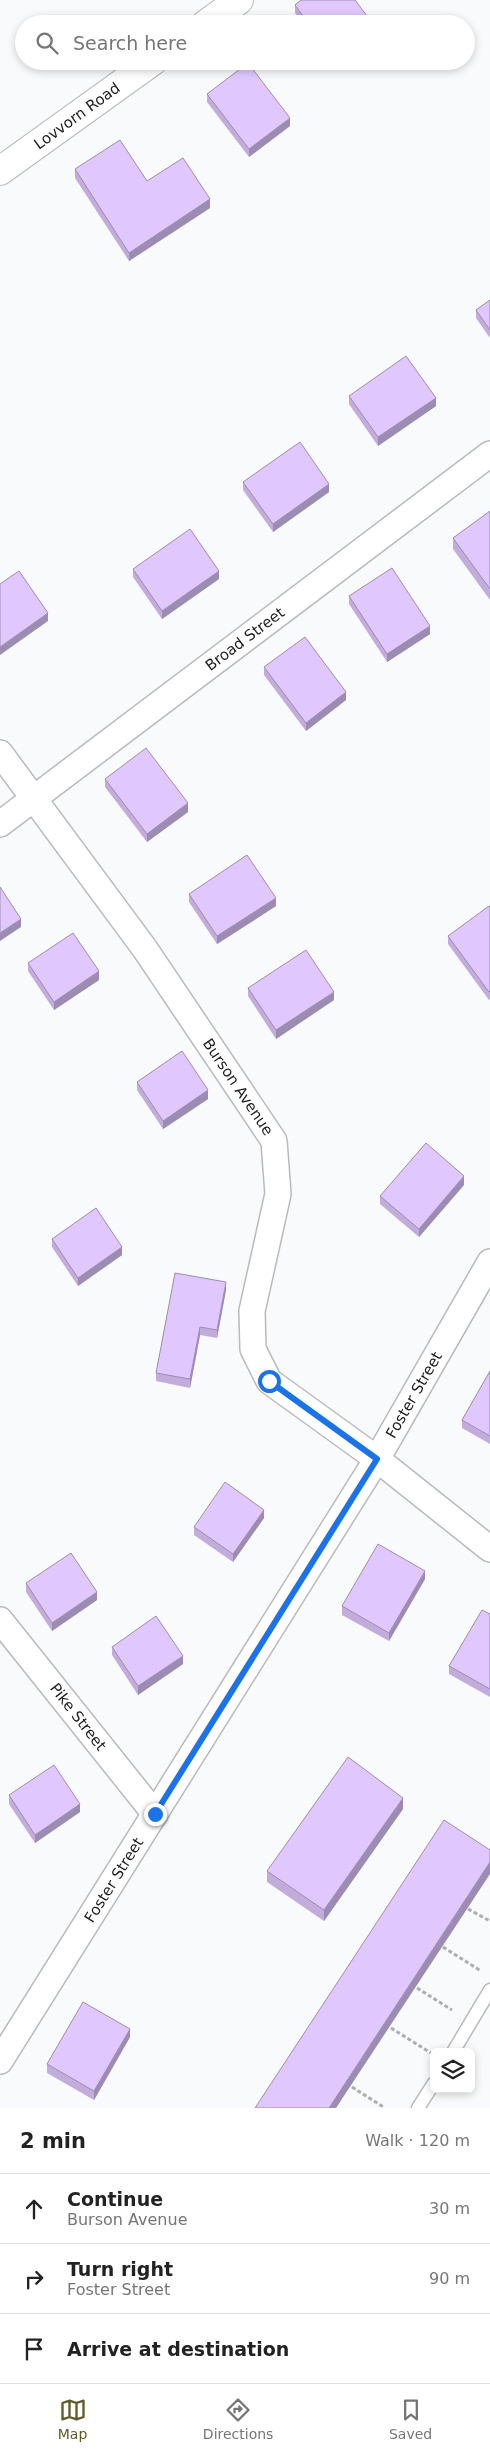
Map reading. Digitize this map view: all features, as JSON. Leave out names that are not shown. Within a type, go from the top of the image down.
[{"type":"street","points":[[218,15],[239,0]]},
{"type":"street","name":"Lovvorn Road","points":[[0,171],[140,70]]},
{"type":"street","name":"Broad Street","points":[[0,824],[490,454]]},
{"type":"street","name":"Burson Avenue","points":[[0,753],[145,949],[274,1141],[278,1194],[252,1311],[254,1349],[269,1381],[377,1459],[490,1549]]},
{"type":"street","name":"Foster Street","points":[[0,2061],[377,1459],[490,1262]]},
{"type":"street","name":"Pike Street","points":[[0,1620],[155,1814]]},
{"type":"lane","points":[[455,2048],[490,1990]]},
{"type":"lane","points":[[418,2108],[430,2089]]},
{"type":"path","points":[[468,1909],[490,1921]]},
{"type":"path","points":[[443,1947],[482,1972]]},
{"type":"path","points":[[417,1988],[471,2022]]},
{"type":"path","points":[[391,2028],[430,2052]]},
{"type":"path","points":[[352,2087],[385,2108]]},
{"type":"building","points":[[301,0],[355,0],[366,15],[302,15],[295,5]]},
{"type":"building","points":[[239,70],[253,70],[290,118],[249,149],[207,94]]},
{"type":"building","points":[[120,140],[147,181],[183,158],[210,199],[129,253],[75,169]]},
{"type":"building","points":[[490,300],[490,330],[476,310]]},
{"type":"building","points":[[406,356],[436,398],[378,437],[349,396]]},
{"type":"building","points":[[300,442],[329,484],[273,524],[243,482]]},
{"type":"building","points":[[490,511],[490,589],[453,538]]},
{"type":"building","points":[[190,529],[219,571],[162,611],[133,569]]},
{"type":"building","points":[[392,568],[430,626],[387,654],[349,596]]},
{"type":"building","points":[[19,571],[48,613],[0,647],[0,584]]},
{"type":"building","points":[[305,637],[346,692],[306,723],[264,667]]},
{"type":"building","points":[[146,748],[188,803],[147,834],[105,779]]},
{"type":"building","points":[[247,855],[276,898],[217,936],[189,894]]},
{"type":"building","points":[[0,887],[21,919],[0,933]]},
{"type":"building","points":[[489,906],[490,991],[489,992],[448,936]]},
{"type":"building","points":[[73,933],[99,971],[54,1002],[28,963]]},
{"type":"building","points":[[306,950],[334,992],[276,1030],[248,988]]},
{"type":"building","points":[[182,1051],[208,1090],[163,1121],[137,1082]]},
{"type":"building","points":[[426,1143],[464,1176],[419,1229],[380,1196]]},
{"type":"building","points":[[96,1208],[122,1247],[78,1278],[52,1239]]},
{"type":"building","points":[[175,1273],[226,1282],[217,1330],[200,1327],[190,1379],[156,1373]]},
{"type":"building","points":[[490,1371],[490,1436],[462,1420]]},
{"type":"building","points":[[225,1482],[264,1510],[233,1554],[194,1527]]},
{"type":"building","points":[[378,1544],[425,1571],[389,1633],[342,1606]]},
{"type":"building","points":[[71,1553],[97,1592],[52,1623],[26,1583]]},
{"type":"building","points":[[482,1610],[490,1614],[490,1689],[449,1666]]},
{"type":"building","points":[[156,1616],[183,1656],[138,1686],[112,1647]]},
{"type":"building","points":[[348,1757],[403,1798],[324,1910],[267,1871]]},
{"type":"building","points":[[54,1765],[80,1804],[35,1835],[9,1795]]},
{"type":"building","points":[[444,1820],[490,1850],[490,1862],[329,2108],[255,2108]]},
{"type":"building","points":[[83,2002],[130,2029],[94,2091],[47,2064]]},
{"type":"route","points":[[155,1814],[377,1459],[269,1381]]}]
